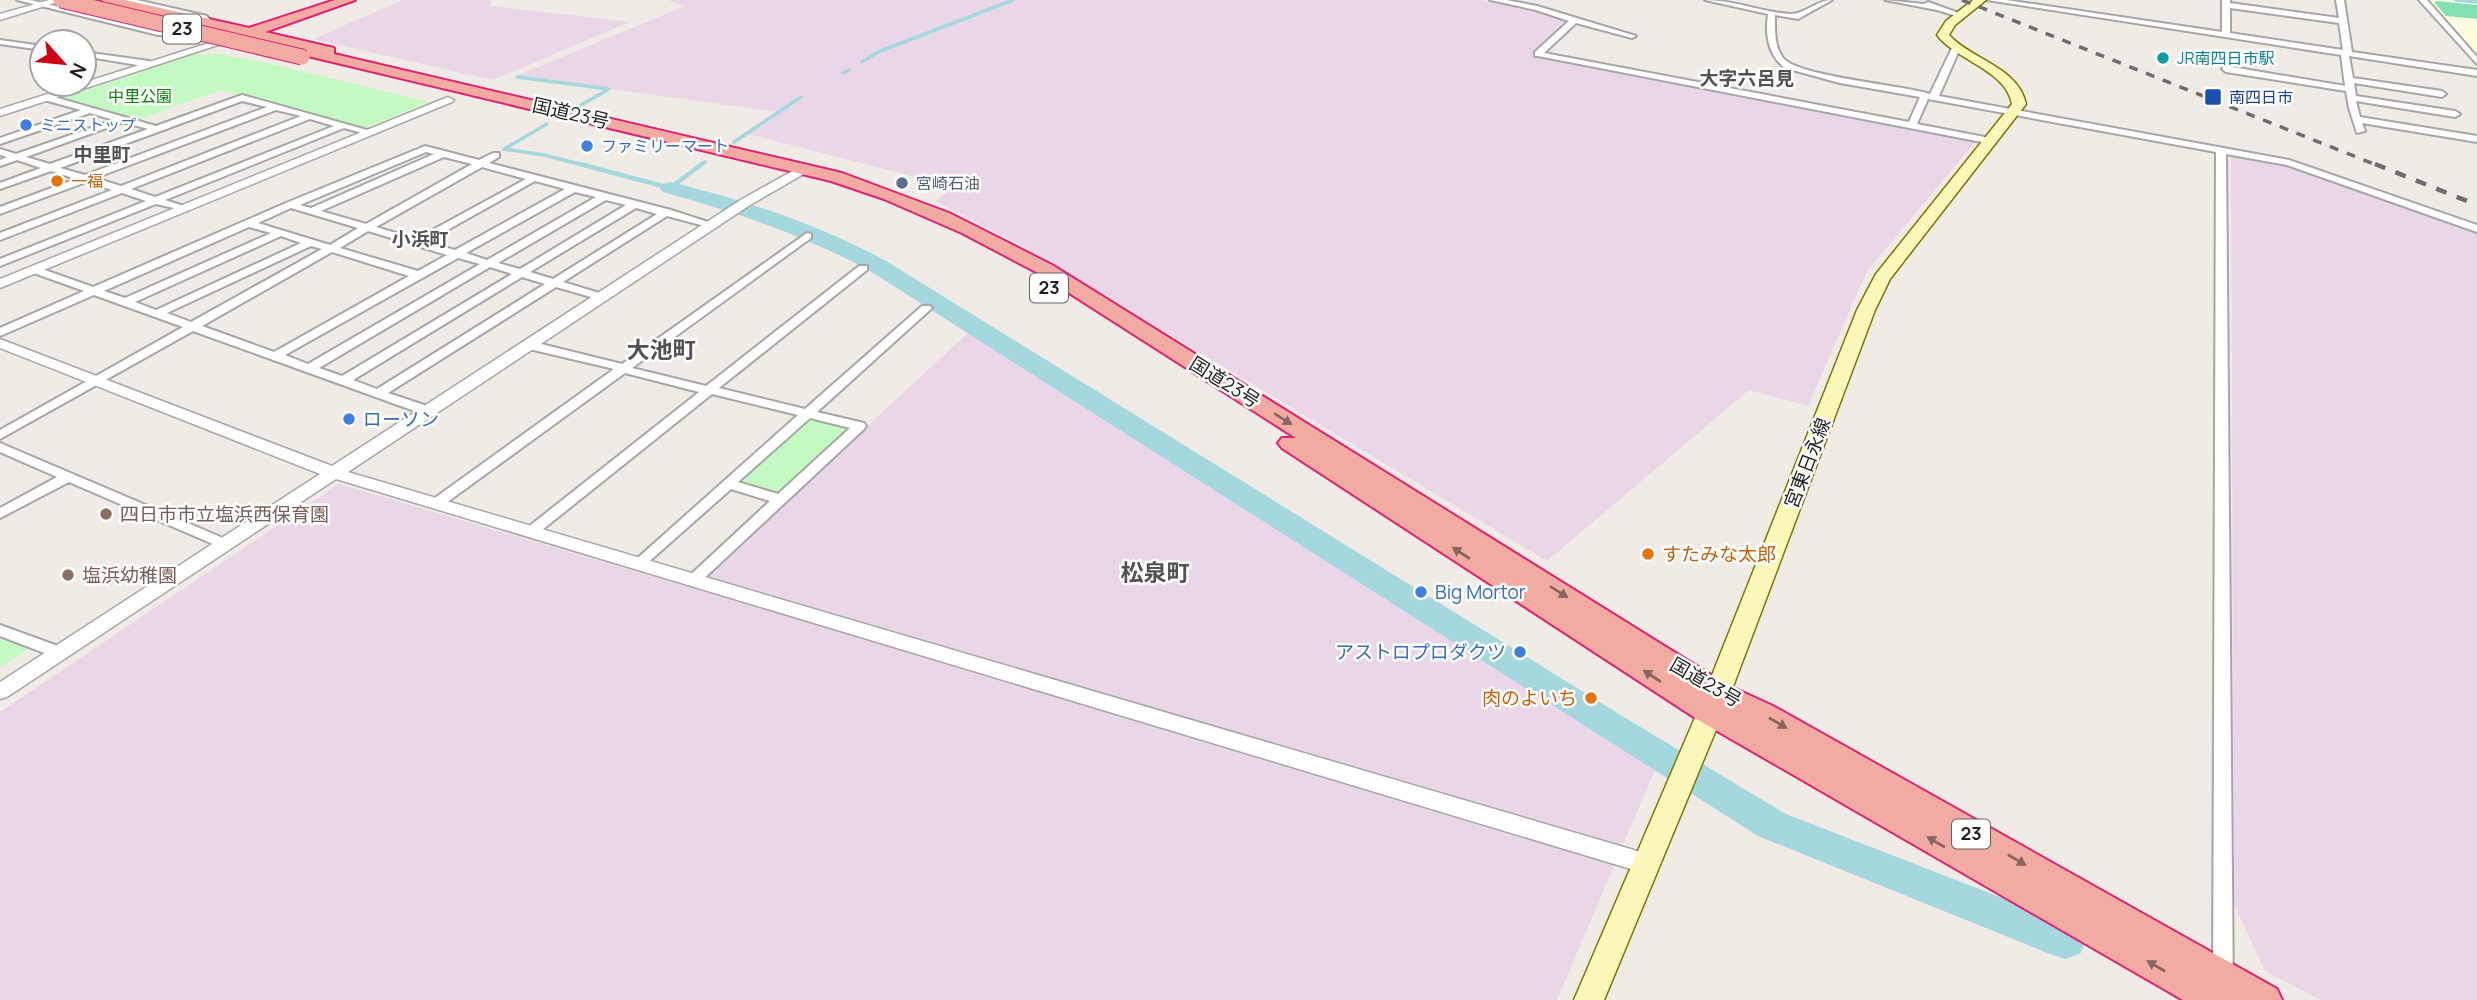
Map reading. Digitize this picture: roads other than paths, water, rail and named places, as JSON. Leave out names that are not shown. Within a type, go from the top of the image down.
[{"type":"highway","name":"国道23号","points":[[89,0],[798,172],[904,212],[962,238],[1028,275],[1713,702],[2220,993],[2263,1000]]},
{"type":"highway","name":"23","points":[[108,0],[244,32]]},
{"type":"highway","points":[[212,43],[334,0]]},
{"type":"highway","points":[[244,32],[348,0]]},
{"type":"highway","points":[[41,3],[64,3],[212,43],[483,109],[570,117]]},
{"type":"highway","name":"国道23号","points":[[64,3],[302,51]]},
{"type":"highway","points":[[295,18],[278,31],[279,35],[302,51]]},
{"type":"highway","points":[[244,32],[302,51]]},
{"type":"main road","points":[[1980,0],[1944,32],[1945,38],[2011,84],[2020,100],[2015,111]]},
{"type":"main road","name":"宮東日永線","points":[[1589,1000],[1713,702],[1877,288],[1882,278],[2015,111]]},
{"type":"street","points":[[21,0],[158,33],[177,33]]},
{"type":"street","points":[[127,0],[204,18],[210,24]]},
{"type":"street","points":[[1494,0],[1536,8],[1632,36]]},
{"type":"street","points":[[1709,0],[1795,18],[1828,0]]},
{"type":"street","points":[[1889,0],[1960,15]]},
{"type":"street","points":[[1921,0],[1934,8]]},
{"type":"street","points":[[1990,0],[2347,54],[2441,71],[2477,73]]},
{"type":"street","points":[[2340,0],[2351,89],[2360,131]]},
{"type":"street","points":[[2423,0],[2477,62]]},
{"type":"street","points":[[2226,35],[2226,2],[2344,21]]},
{"type":"street","points":[[0,17],[41,3]]},
{"type":"street","points":[[1772,15],[1773,47],[1781,62],[1788,66],[1840,80],[2289,163],[2477,229]]},
{"type":"street","points":[[1574,20],[1538,54],[1992,141]]},
{"type":"street","points":[[0,42],[28,46]]},
{"type":"street","points":[[98,81],[212,43]]},
{"type":"street","points":[[1912,125],[1956,48]]},
{"type":"street","points":[[98,56],[149,64]]},
{"type":"street","points":[[2226,69],[2351,89],[2455,114]]},
{"type":"street","points":[[2351,89],[2442,94]]},
{"type":"street","points":[[0,113],[47,98],[157,129]]},
{"type":"street","points":[[0,186],[242,98],[369,132]]},
{"type":"street","points":[[0,284],[448,100]]},
{"type":"street","points":[[0,211],[276,107]]},
{"type":"street","points":[[0,141],[90,110]]},
{"type":"street","points":[[0,237],[310,116]]},
{"type":"street","points":[[0,163],[124,119]]},
{"type":"street","points":[[2356,119],[2477,139]]},
{"type":"street","points":[[0,263],[344,125]]},
{"type":"street","points":[[0,331],[419,149],[712,225]]},
{"type":"street","points":[[2220,993],[2221,150]]},
{"type":"street","points":[[0,152],[183,209]]},
{"type":"street","points":[[312,211],[442,154]]},
{"type":"street","points":[[0,435],[496,155]]},
{"type":"street","points":[[0,692],[740,206],[798,172]]},
{"type":"street","points":[[418,242],[534,178]]},
{"type":"street","points":[[275,356],[574,188]]},
{"type":"street","points":[[309,369],[605,196]]},
{"type":"street","points":[[343,381],[635,204]]},
{"type":"street","points":[[290,205],[601,297]]},
{"type":"street","points":[[379,393],[667,212]]},
{"type":"street","points":[[248,223],[418,275]]},
{"type":"street","points":[[124,303],[280,233]]},
{"type":"street","points":[[437,503],[807,236]]},
{"type":"street","points":[[156,314],[311,242]]},
{"type":"street","points":[[532,531],[863,268]]},
{"type":"street","points":[[35,270],[428,411]]},
{"type":"street","points":[[639,563],[926,308]]},
{"type":"street","points":[[0,342],[334,473],[1644,863]]},
{"type":"street","points":[[529,345],[859,426],[694,579]]},
{"type":"street","points":[[0,447],[225,544]]},
{"type":"street","points":[[0,514],[67,477]]},
{"type":"street","points":[[728,484],[780,499]]},
{"type":"street","points":[[0,630],[60,653]]},
{"type":"waterway","points":[[862,62],[878,52],[1013,0]]},
{"type":"waterway","points":[[2456,0],[2477,2]]},
{"type":"waterway","points":[[843,73],[849,70]]},
{"type":"waterway","points":[[517,77],[609,89],[581,105]]},
{"type":"waterway","points":[[734,142],[801,97]]},
{"type":"waterway","points":[[547,124],[504,149],[544,155],[587,166]]},
{"type":"waterway","points":[[580,164],[670,188],[702,164]]},
{"type":"waterway","points":[[670,188],[777,220],[828,240],[878,266],[1317,539],[1614,729],[1772,825],[2065,941]]},
{"type":"railway","points":[[1962,0],[2379,166]]},
{"type":"railway","points":[[2375,164],[2477,205]]},
{"type":"place","name":"JR南四日市駅","points":[[2163,58]]},
{"type":"place","name":"南四日市","points":[[2213,97]]},
{"type":"place","name":"ミニストップ","points":[[26,125]]},
{"type":"place","name":"ファミリーマート","points":[[587,146]]},
{"type":"place","name":"一福","points":[[57,181]]},
{"type":"place","name":"宮崎石油","points":[[902,183]]},
{"type":"place","name":"ローソン","points":[[349,419]]},
{"type":"place","name":"四日市市立塩浜西保育園","points":[[106,514]]},
{"type":"place","name":"すたみな太郎","points":[[1648,554]]},
{"type":"place","name":"塩浜幼稚園","points":[[68,575]]},
{"type":"place","name":"Big Mortor","points":[[1421,592]]},
{"type":"place","name":"アストロプロダクツ","points":[[1520,652]]},
{"type":"place","name":"肉のよいち","points":[[1591,698]]},
{"type":"district","name":"大字六呂見","points":[[1747,78]]},
{"type":"district","name":"中里町","points":[[102,154]]},
{"type":"district","name":"小浜町","points":[[420,239]]},
{"type":"district","name":"大池町","points":[[661,350]]},
{"type":"district","name":"松泉町","points":[[1155,573]]},
{"type":"park label","name":"中里公園","points":[[140,96]]}]
